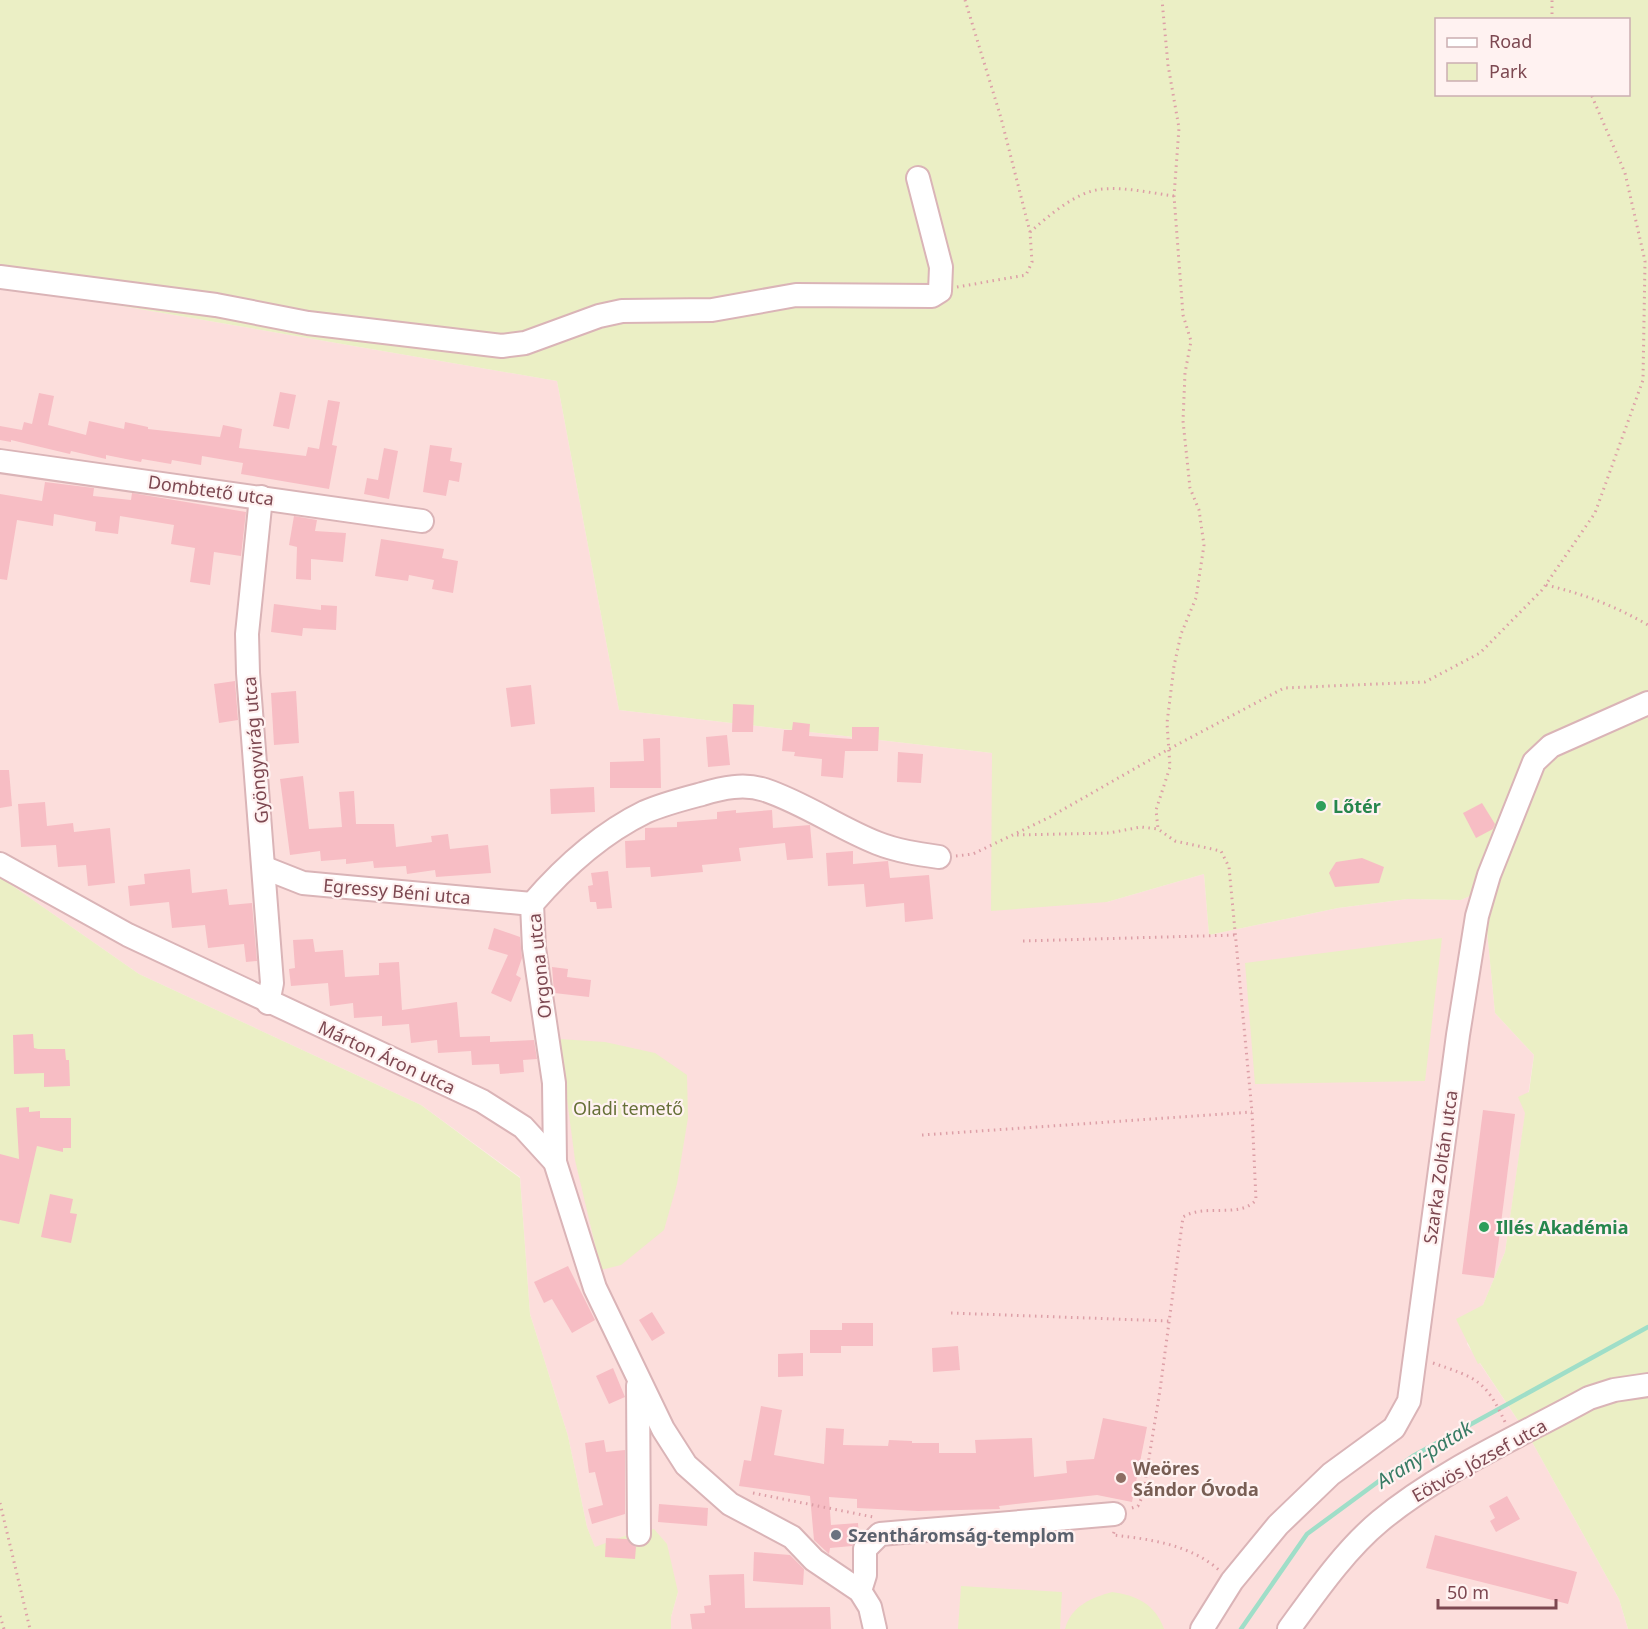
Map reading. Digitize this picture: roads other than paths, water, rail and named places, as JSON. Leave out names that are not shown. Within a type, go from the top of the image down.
[{"type":"street","points":[[0,277],[216,305],[308,323],[502,346],[525,343],[599,316],[622,311],[712,310],[796,295],[932,296],[940,291],[941,267],[918,178]]},
{"type":"street","name":"Dombtető utca","points":[[0,461],[422,521]]},
{"type":"street","name":"Gyöngyvirág utca","points":[[261,497],[247,634],[272,983],[268,1003]]},
{"type":"street","name":"Szarka Zoltán utca","points":[[1202,1629],[1232,1581],[1278,1525],[1331,1474],[1394,1428],[1409,1401],[1460,1024],[1477,916],[1489,875],[1534,762],[1551,746],[1648,703]]},
{"type":"street","name":"Orgona utca","points":[[555,1162],[555,1083],[534,948],[532,904],[555,877],[599,841],[636,818],[678,801],[719,789],[741,787],[763,789],[878,843],[906,852],[939,857]]},
{"type":"street","name":"Márton Áron utca","points":[[0,864],[128,935],[268,1003],[482,1101],[523,1127],[555,1162],[595,1288],[638,1378],[686,1465],[703,1483],[730,1504],[792,1537],[814,1560],[860,1591]]},
{"type":"street","name":"Egressy Béni utca","points":[[265,868],[303,883],[532,904]]},
{"type":"street","name":"Márton Áron utca","points":[[638,1378],[639,1534]]},
{"type":"street","name":"Eötvös József utca","points":[[1289,1629],[1338,1565],[1378,1522],[1418,1491],[1589,1398],[1614,1390],[1648,1385]]},
{"type":"street","points":[[875,1629],[870,1607],[860,1591],[865,1575],[865,1549],[880,1533],[1114,1514]]},
{"type":"waterway","name":"Arany-patak","points":[[1241,1629],[1307,1534],[1413,1456],[1648,1327]]},
{"type":"place","name":"Lőtér","points":[[1321,806]]},
{"type":"place","name":"Illés Akadémia","points":[[1484,1227]]},
{"type":"place","name":"Weöres Sándor Óvoda","points":[[1121,1478]]},
{"type":"place","name":"Szentháromság-templom","points":[[836,1535]]},
{"type":"park label","name":"Oladi temető","points":[[628,1108]]}]
